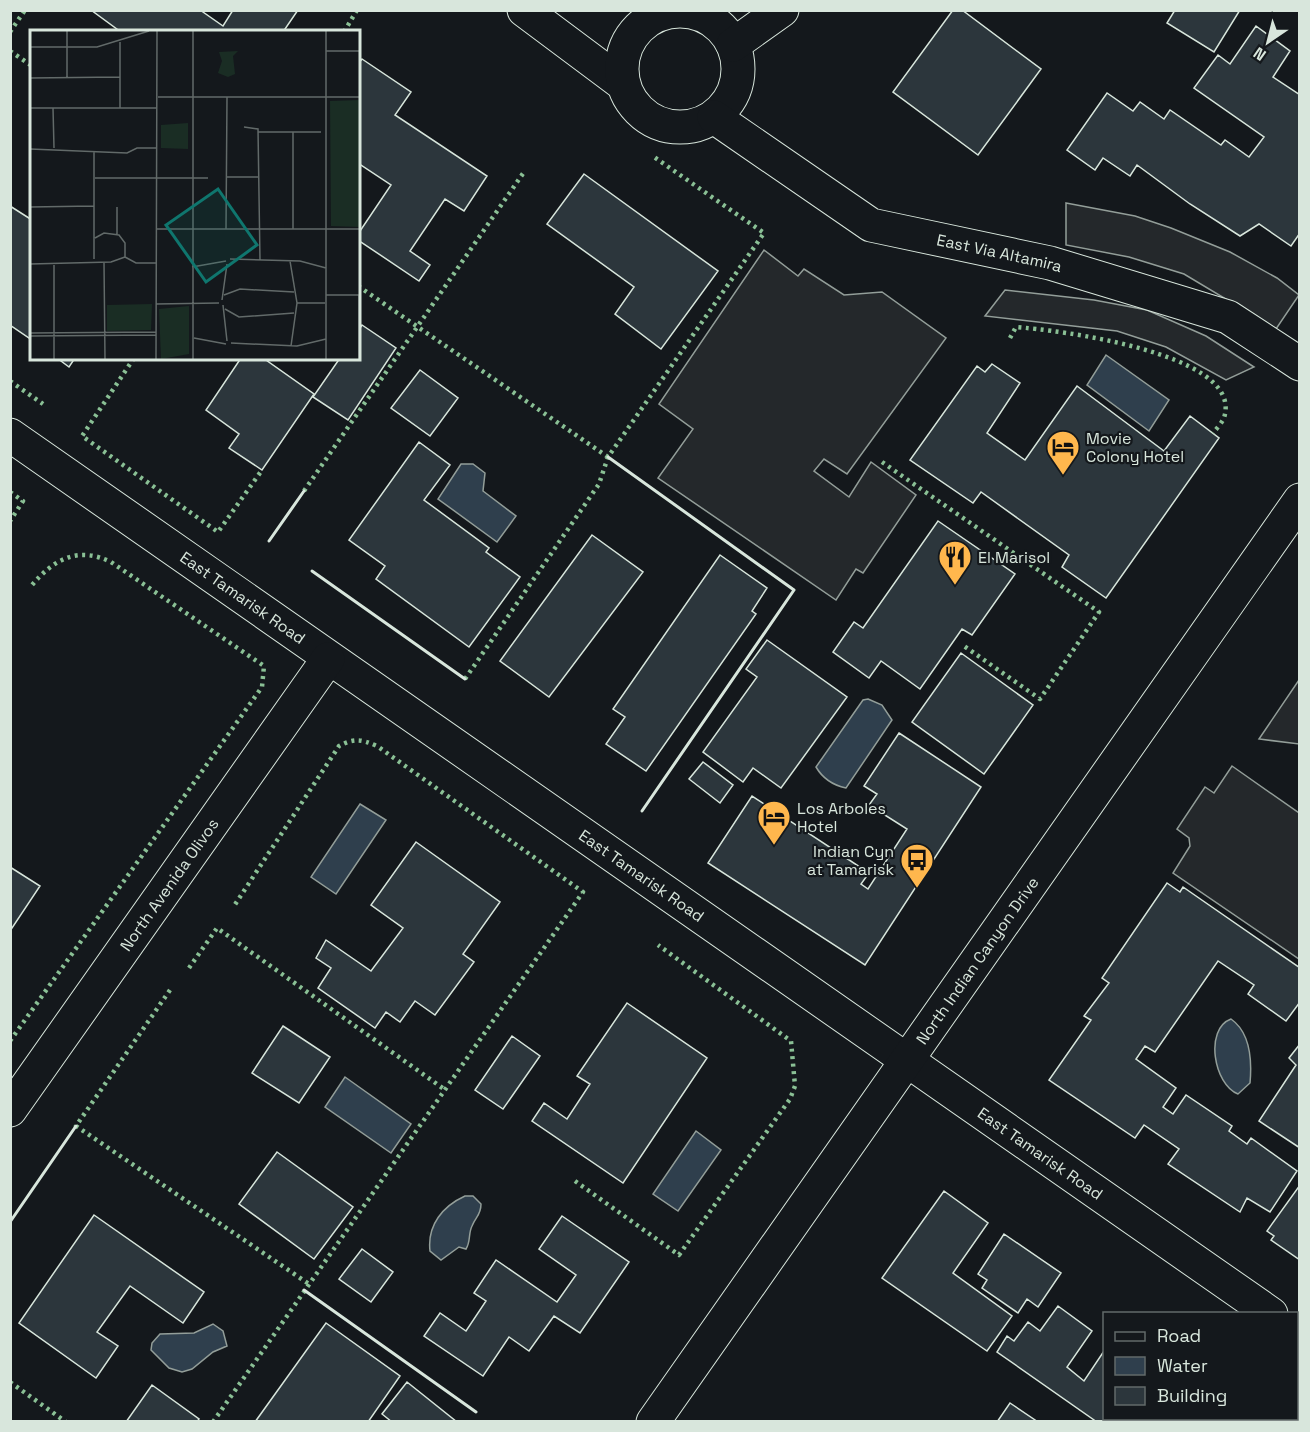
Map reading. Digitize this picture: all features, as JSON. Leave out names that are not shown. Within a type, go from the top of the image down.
[{"type":"street","points":[[524,10],[623,84]]},
{"type":"street","points":[[733,45],[782,10]]},
{"type":"street","points":[[668,12],[687,12],[706,17],[722,29],[733,45],[738,65],[736,84],[728,103],[714,117],[697,125],[678,128],[660,124],[643,115],[630,101],[623,84],[621,65],[626,46],[636,30],[650,19],[668,12]]},
{"type":"street","name":"East Via Altamira","points":[[714,117],[871,225],[1050,263],[1228,317],[1299,364]]},
{"type":"street","name":"East Tamarisk Road","points":[[10,435],[328,659],[1268,1312]]},
{"type":"street","name":"North Indian Canyon Drive","points":[[653,1422],[1299,500]]},
{"type":"street","name":"North Avenida Olivos","points":[[10,1110],[328,659]]},
{"type":"shaded area","points":[[1066,203],[1135,216],[1171,228],[1230,252],[1277,278],[1299,295],[1276,329],[1184,274],[1129,257],[1066,245]]},
{"type":"shaded area","points":[[764,250],[798,276],[804,269],[844,295],[882,292],[946,338],[847,474],[824,459],[814,471],[849,497],[871,462],[916,495],[863,573],[856,569],[836,600],[658,478],[693,429],[659,404]]},
{"type":"shaded area","points":[[1005,290],[1094,300],[1147,310],[1206,336],[1254,367],[1226,380],[1166,347],[1117,331],[985,316]]},
{"type":"shaded area","points":[[1299,680],[1299,744],[1259,739]]},
{"type":"shaded area","points":[[1232,766],[1299,813],[1299,959],[1173,873],[1190,846],[1189,838],[1177,829],[1205,787],[1214,793]]},
{"type":"water","points":[[1106,355],[1169,400],[1149,431],[1087,385]]},
{"type":"water","points":[[461,464],[473,464],[485,473],[483,491],[516,516],[497,542],[438,499]]},
{"type":"water","points":[[868,699],[882,705],[892,720],[846,788],[841,787],[825,778],[816,767],[863,700]]},
{"type":"water","points":[[360,804],[386,820],[336,894],[311,877]]},
{"type":"water","points":[[1231,1019],[1243,1032],[1249,1048],[1251,1066],[1250,1083],[1238,1094],[1230,1089],[1223,1080],[1215,1057],[1217,1034]]},
{"type":"water","points":[[345,1077],[411,1124],[391,1153],[325,1107]]},
{"type":"water","points":[[696,1131],[721,1150],[678,1211],[653,1194]]},
{"type":"water","points":[[465,1196],[473,1196],[481,1204],[471,1229],[468,1246],[466,1249],[459,1247],[441,1260],[430,1251],[434,1225],[443,1211]]},
{"type":"water","points":[[213,1324],[223,1331],[227,1346],[213,1352],[192,1369],[182,1372],[169,1368],[151,1350],[152,1343],[160,1334],[194,1333]]},
{"type":"building","points":[[91,10],[200,10],[223,26],[233,10],[298,10],[284,30],[118,30]]},
{"type":"building","points":[[953,10],[962,10],[1041,69],[978,155],[893,92]]},
{"type":"building","points":[[1175,10],[1240,10],[1214,52],[1167,23]]},
{"type":"building","points":[[1256,26],[1290,51],[1273,77],[1300,95],[1300,233],[1291,246],[1259,224],[1240,236],[1190,204],[1137,165],[1130,176],[1103,158],[1095,170],[1067,150],[1107,93],[1133,111],[1140,102],[1164,119],[1170,110],[1221,145],[1225,140],[1249,157],[1264,137],[1194,88],[1218,55],[1230,64]]},
{"type":"building","points":[[362,59],[411,92],[395,115],[487,176],[464,211],[445,199],[410,251],[430,265],[419,281],[360,241],[360,231],[391,185],[360,164],[360,62]]},
{"type":"building","points":[[584,174],[718,271],[661,349],[615,314],[634,287],[547,224]]},
{"type":"building","points":[[10,206],[30,219],[30,339],[10,325]]},
{"type":"building","points":[[362,325],[396,348],[348,420],[313,397],[339,360],[360,360],[360,328]]},
{"type":"building","points":[[60,360],[74,360],[69,367]]},
{"type":"building","points":[[240,360],[266,360],[314,394],[262,470],[229,448],[239,434],[206,410]]},
{"type":"building","name":"Movie Colony Hotel","points":[[992,364],[1020,383],[987,433],[1025,460],[1077,386],[1164,451],[1190,416],[1219,438],[1106,598],[1062,567],[1069,555],[981,492],[973,503],[910,460],[977,366],[985,372]]},
{"type":"building","points":[[420,370],[458,398],[430,436],[391,408]]},
{"type":"building","points":[[419,442],[450,465],[424,500],[489,548],[486,552],[520,577],[469,647],[376,579],[385,566],[349,540]]},
{"type":"building","points":[[938,521],[1015,574],[972,635],[962,629],[920,689],[881,661],[869,678],[833,652],[854,622],[863,628]]},
{"type":"building","points":[[592,535],[643,572],[549,697],[500,661]]},
{"type":"building","points":[[720,555],[767,588],[752,611],[756,614],[646,771],[606,744],[625,717],[613,709]]},
{"type":"building","points":[[767,640],[847,697],[781,788],[753,768],[743,782],[703,752],[757,677],[746,669]]},
{"type":"building","points":[[961,653],[1033,705],[984,774],[912,722]]},
{"type":"building","name":"Los Arboles Hotel","points":[[899,733],[981,787],[865,965],[708,863],[752,796],[869,873],[861,884],[868,889],[907,829],[869,805],[877,794],[864,786]]},
{"type":"building","points":[[703,762],[733,785],[720,803],[689,779]]},
{"type":"building","points":[[416,842],[500,902],[463,954],[474,962],[435,1015],[415,1001],[400,1022],[386,1012],[375,1028],[318,988],[331,968],[316,958],[326,940],[371,971],[403,928],[371,905]]},
{"type":"building","points":[[10,867],[40,886],[10,931]]},
{"type":"building","points":[[1167,883],[1180,892],[1183,887],[1300,968],[1300,1002],[1286,1021],[1248,994],[1254,985],[1218,961],[1155,1052],[1145,1046],[1136,1059],[1176,1088],[1163,1107],[1173,1114],[1186,1095],[1232,1126],[1229,1131],[1247,1144],[1251,1138],[1297,1171],[1270,1212],[1247,1198],[1240,1212],[1168,1164],[1179,1149],[1144,1125],[1135,1138],[1049,1080],[1091,1020],[1084,1016],[1109,983],[1102,978]]},
{"type":"building","points":[[627,1003],[707,1058],[623,1183],[532,1121],[544,1103],[567,1119],[590,1084],[577,1076]]},
{"type":"building","points":[[283,1026],[330,1057],[299,1103],[252,1073]]},
{"type":"building","points":[[512,1036],[540,1056],[503,1109],[475,1090]]},
{"type":"building","points":[[1300,1044],[1300,1148],[1259,1121],[1296,1065],[1289,1058]]},
{"type":"building","points":[[277,1152],[353,1207],[314,1259],[239,1204]]},
{"type":"building","points":[[1300,1185],[1300,1260],[1271,1240],[1274,1236],[1267,1231]]},
{"type":"building","points":[[944,1191],[988,1223],[953,1273],[1012,1316],[987,1351],[882,1278]]},
{"type":"building","points":[[94,1215],[204,1292],[183,1323],[130,1286],[97,1332],[118,1346],[96,1378],[19,1323]]},
{"type":"building","points":[[562,1216],[629,1262],[580,1333],[554,1316],[529,1351],[509,1337],[483,1376],[424,1336],[440,1313],[466,1331],[486,1301],[474,1293],[496,1260],[557,1302],[576,1275],[539,1249]]},
{"type":"building","points":[[1004,1234],[1061,1273],[1038,1307],[1027,1299],[1018,1313],[982,1288],[987,1280],[978,1274]]},
{"type":"building","points":[[362,1249],[393,1272],[371,1302],[339,1279]]},
{"type":"building","points":[[1058,1306],[1092,1331],[1067,1367],[1084,1381],[1103,1352],[1103,1420],[1114,1420],[1113,1422],[1097,1422],[997,1352],[1007,1336],[1014,1341],[1028,1322],[1040,1331]]},
{"type":"building","points":[[326,1323],[400,1376],[368,1422],[255,1422]]},
{"type":"building","points":[[407,1382],[457,1422],[392,1422],[382,1414]]},
{"type":"building","points":[[152,1385],[199,1419],[197,1422],[126,1422]]},
{"type":"building","points":[[1010,1403],[1038,1422],[997,1422]]},
{"type":"building","points":[[1298,1419],[1300,1422],[1124,1422],[1125,1420]]},
{"type":"hedge","points":[[10,32],[25,10]]},
{"type":"hedge","points":[[345,30],[357,10]]},
{"type":"hedge","points":[[10,51],[30,65]]},
{"type":"hedge","points":[[465,679],[599,484],[608,457],[764,233],[654,157]]},
{"type":"hedge","points":[[304,491],[524,172]]},
{"type":"hedge","points":[[360,287],[608,457]]},
{"type":"hedge","points":[[1010,338],[1016,327],[1037,329],[1103,339],[1175,360],[1203,375],[1221,393],[1225,414],[1213,433]]},
{"type":"hedge","points":[[133,360],[82,436],[218,532],[262,470]]},
{"type":"hedge","points":[[10,381],[43,404]]},
{"type":"hedge","points":[[882,462],[1099,612],[1040,699],[964,646]]},
{"type":"hedge","points":[[10,492],[23,501],[10,521]]},
{"type":"hedge","points":[[10,1041],[262,687],[264,666],[111,562],[99,557],[77,555],[67,558],[49,568],[32,585]]},
{"type":"hedge","points":[[213,1422],[583,892],[377,746],[358,740],[339,746],[234,906]]},
{"type":"hedge","points":[[189,968],[217,928],[444,1089]]},
{"type":"hedge","points":[[575,1181],[679,1255],[790,1099],[795,1086],[791,1041],[658,945]]},
{"type":"hedge","points":[[170,990],[76,1126],[309,1284]]},
{"type":"hedge","points":[[10,1382],[66,1422]]},
{"type":"wall","points":[[608,457],[794,590],[642,811]]},
{"type":"wall","points":[[269,541],[304,491]]},
{"type":"wall","points":[[312,571],[465,679]]},
{"type":"wall","points":[[10,1222],[76,1126]]},
{"type":"wall","points":[[304,1290],[476,1412]]},
{"type":"place","name":"Movie Colony Hotel","points":[[1063,476]]},
{"type":"place","name":"El Marisol","points":[[955,586]]},
{"type":"place","name":"Los Arboles Hotel","points":[[774,846]]},
{"type":"place","name":"Indian Cyn at Tamarisk","points":[[917,889]]}]
